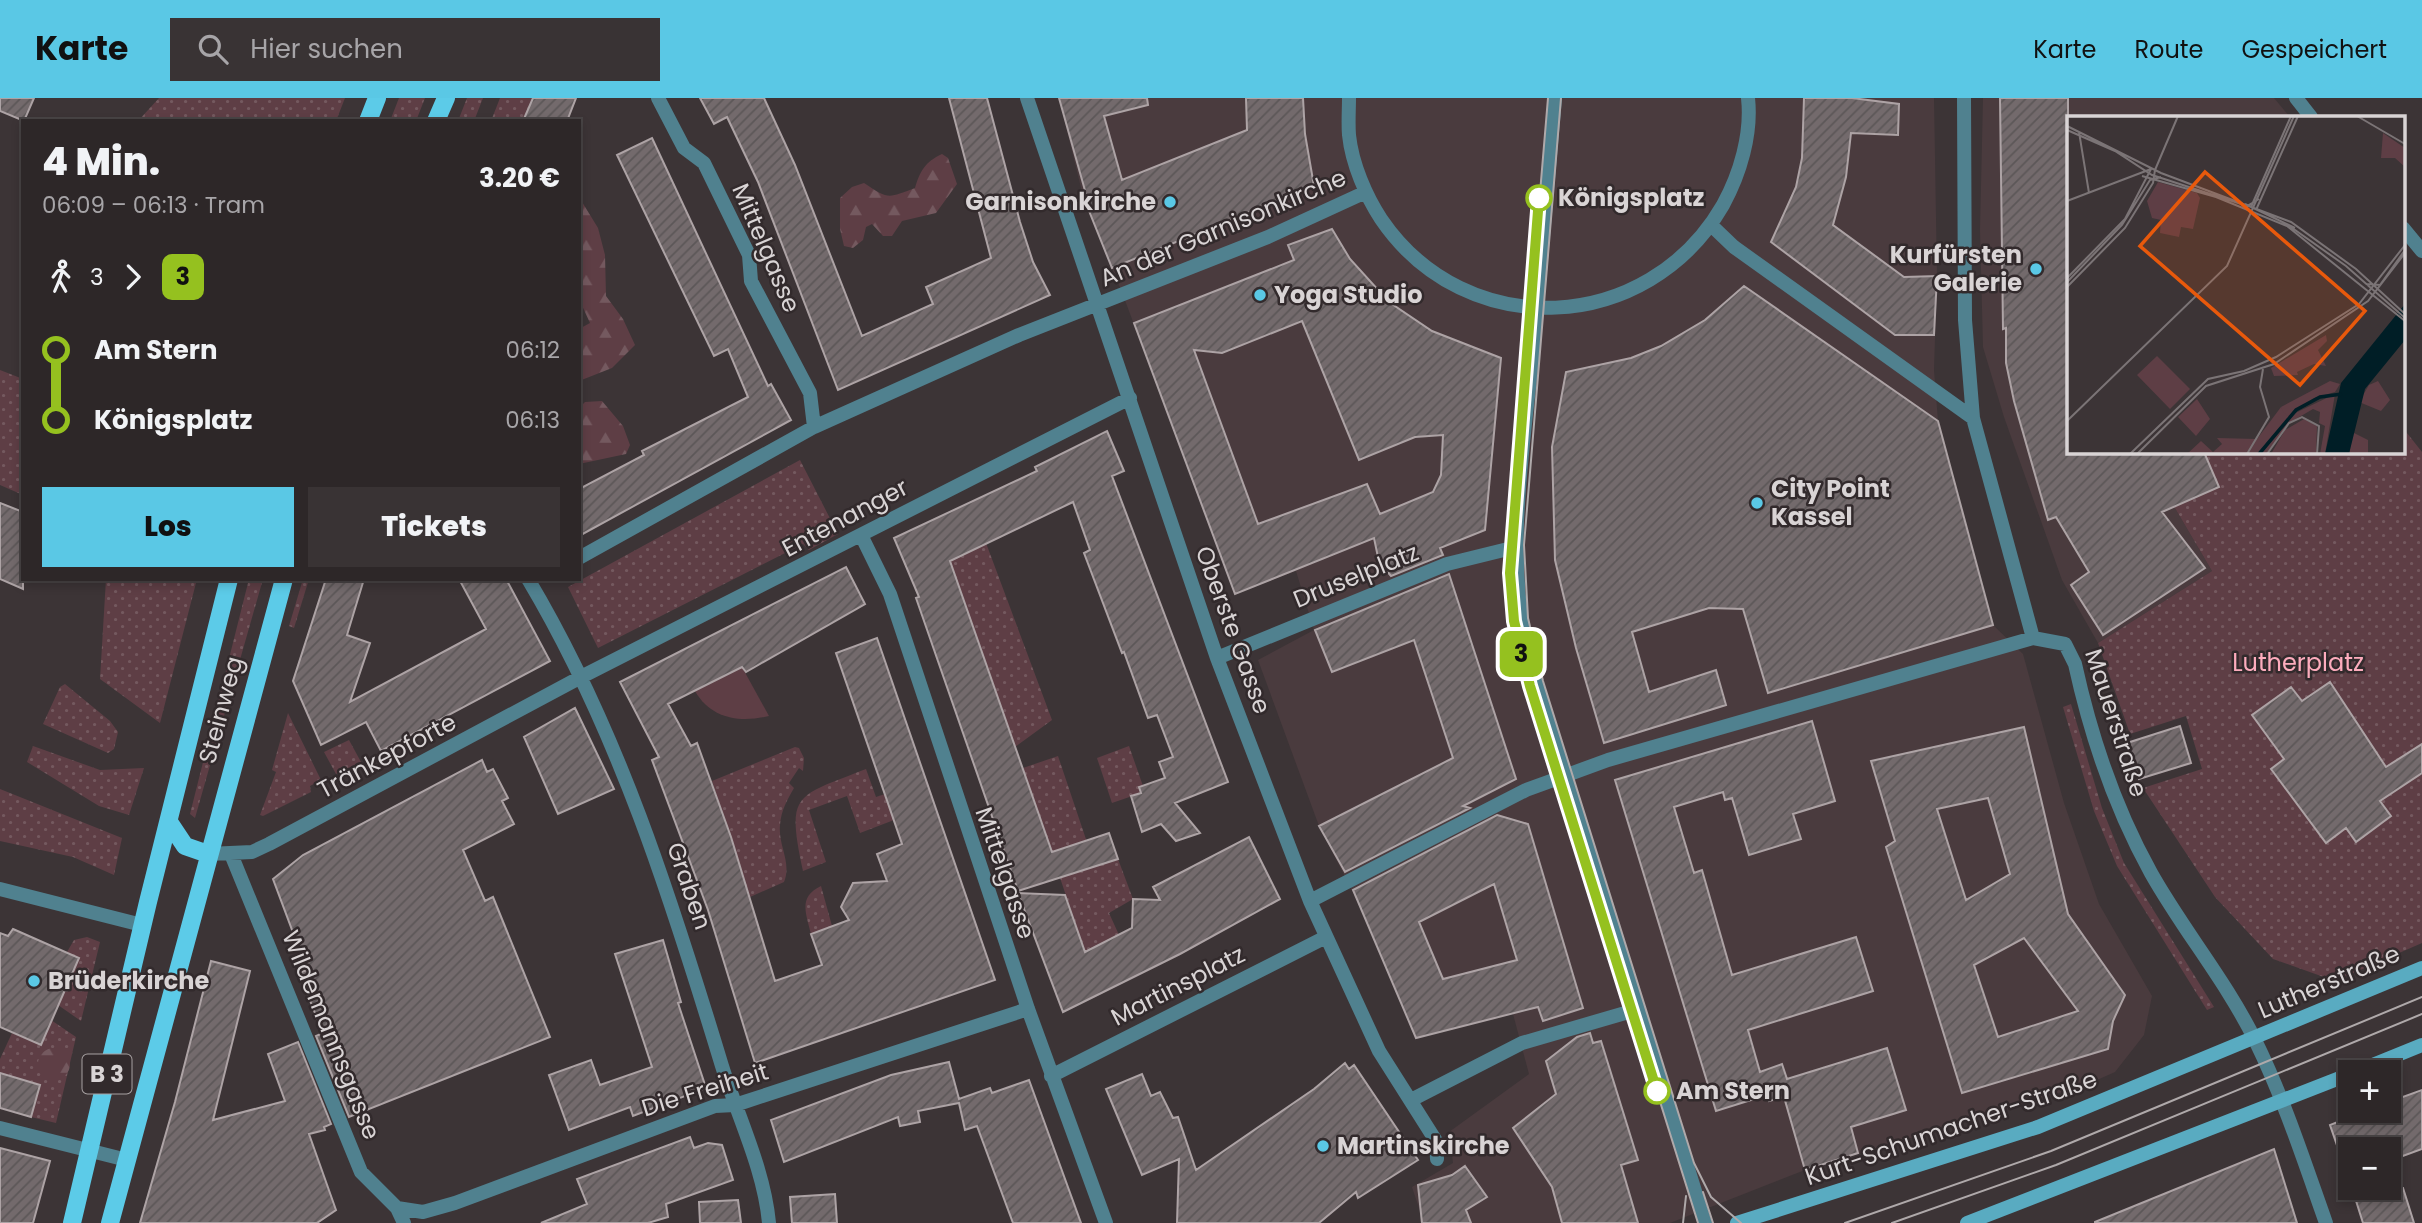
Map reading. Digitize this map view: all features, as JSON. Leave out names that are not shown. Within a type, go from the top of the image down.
[{"type":"main road","points":[[369,119],[377,98]]},
{"type":"main road","points":[[437,119],[446,98]]},
{"type":"main road","name":"Steinweg","points":[[142,925],[229,581]]},
{"type":"main road","name":"Steinweg","points":[[127,1160],[283,581]]},
{"type":"main road","points":[[169,822],[186,846],[208,854]]},
{"type":"main road","name":"B 3","points":[[72,1223],[142,925]]},
{"type":"main road","name":"Lutherstraße","points":[[2254,1038],[2422,968]]},
{"type":"main road","name":"Kurt-Schumacher-Straße","points":[[1737,1223],[2038,1127],[2254,1038]]},
{"type":"main road","points":[[2384,1060],[2422,1045]]},
{"type":"main road","points":[[1967,1223],[2338,1078]]},
{"type":"main road","name":"B 3","points":[[110,1223],[127,1160]]},
{"type":"street","name":"Mittelgasse","points":[[658,98],[684,148],[704,163],[749,255],[751,281],[810,393],[814,427]]},
{"type":"street","name":"Oberste Gasse","points":[[1027,98],[1217,658],[1310,901],[1379,1051],[1436,1141],[1437,1159]]},
{"type":"street","points":[[1349,98],[1349,137],[1366,192],[1390,231],[1431,271],[1481,297],[1537,308],[1588,305],[1624,293],[1657,276],[1687,253],[1711,225],[1732,189],[1745,149],[1748,98]]},
{"type":"street","points":[[1555,98],[1516,547],[1517,596],[1525,643],[1705,1223]]},
{"type":"street","points":[[1310,901],[1526,790],[1566,775],[1608,760],[2033,638],[1973,418],[1965,320],[1964,98]]},
{"type":"street","points":[[2296,98],[2310,116]]},
{"type":"street","name":"An der Garnisonkirche","points":[[1097,306],[1268,237],[1366,192]]},
{"type":"street","points":[[1711,225],[1734,247],[1973,418]]},
{"type":"street","points":[[2404,229],[2422,251]]},
{"type":"street","points":[[581,557],[814,427],[1019,335],[1097,306]]},
{"type":"street","name":"Entenanger","points":[[581,677],[862,537],[909,509],[1130,398]]},
{"type":"street","name":"Mittelgasse","points":[[862,537],[890,594],[1051,1076],[1106,1223]]},
{"type":"street","name":"Druselplatz","points":[[1217,658],[1447,564],[1516,547]]},
{"type":"street","name":"Graben","points":[[533,581],[581,677],[636,804],[681,931],[758,1171],[769,1223]]},
{"type":"street","name":"Mauerstraße","points":[[2033,638],[2066,644],[2076,664],[2111,791],[2151,873],[2220,978],[2254,1038],[2282,1100],[2326,1223]]},
{"type":"street","name":"Tränkepforte","points":[[208,854],[252,852],[269,844],[581,677]]},
{"type":"street","name":"Wildemannsgasse","points":[[230,854],[255,909],[361,1172],[397,1208],[404,1223]]},
{"type":"street","points":[[0,889],[142,925]]},
{"type":"street","name":"Martinsplatz","points":[[1051,1076],[1326,937]]},
{"type":"street","name":"Die Freiheit","points":[[397,1208],[423,1212],[455,1203],[715,1106],[735,1105],[1028,1009]]},
{"type":"street","points":[[1411,1100],[1522,1043],[1639,1009]]},
{"type":"street","points":[[0,1128],[127,1160]]},
{"type":"shaded area","points":[[1059,98],[1934,98],[1937,276],[1934,370],[1938,421],[1993,625],[2023,654],[2064,803],[2099,904],[2152,996],[2144,1035],[2115,1072],[2088,1084],[1805,1170],[1670,1223],[1424,1223],[1412,1187],[1453,1163],[1449,1132],[1529,1074],[1513,1014],[1416,1038],[1358,902],[1319,826],[1258,660],[1314,630],[1296,571],[1235,594],[1083,196]]},
{"type":"shaded area","points":[[1983,98],[2274,98],[2289,116],[2067,116],[2067,453],[2181,453],[2152,469],[2212,571],[2098,643],[2062,580],[2004,417],[1983,347],[1980,230]]},
{"type":"green space","points":[[159,98],[345,98],[337,119],[140,119]]},
{"type":"green space","points":[[399,98],[425,98],[417,119],[391,119]]},
{"type":"green space","points":[[467,98],[483,98],[475,119],[459,119]]},
{"type":"green space","points":[[500,98],[533,98],[524,119],[492,119]]},
{"type":"green space","points":[[942,154],[948,158],[957,184],[936,213],[902,221],[892,236],[883,236],[872,224],[866,227],[863,240],[853,248],[844,246],[840,229],[840,198],[852,187],[864,183],[889,196],[915,188],[924,168]]},
{"type":"green space","points":[[581,200],[598,228],[605,255],[606,296],[623,319],[635,345],[612,368],[581,380],[581,328],[590,323],[581,303]]},
{"type":"green space","points":[[0,370],[21,378],[21,494],[0,485]]},
{"type":"green space","points":[[602,401],[623,426],[630,445],[626,454],[581,464],[581,406],[585,402]]},
{"type":"green space","name":"Lutherplatz","points":[[2404,429],[2422,452],[2422,943],[2335,981],[2273,959],[2215,897],[2143,788],[2202,769],[2186,716],[2130,734],[2098,643],[2212,571],[2152,469],[2181,453],[2404,453]]},
{"type":"green space","points":[[800,460],[838,534],[809,550],[803,544],[598,648],[568,587]]},
{"type":"green space","points":[[986,543],[1052,720],[1015,747],[939,559]]},
{"type":"green space","points":[[106,581],[196,581],[160,723],[100,679]]},
{"type":"green space","points":[[248,581],[262,581],[195,818],[190,814]]},
{"type":"green space","points":[[302,581],[308,581],[294,628],[289,626]]},
{"type":"green space","points":[[742,667],[769,716],[747,719],[727,717],[709,708],[695,691]]},
{"type":"green space","points":[[65,684],[110,721],[118,732],[114,749],[108,753],[43,724],[60,687]]},
{"type":"green space","points":[[2071,704],[2102,808],[2124,863],[2214,1007],[2207,1010],[2117,866],[2094,811],[2063,707]]},
{"type":"green space","points":[[288,713],[321,780],[310,786],[311,792],[263,816],[260,815],[276,772],[272,770]]},
{"type":"green space","points":[[349,740],[361,762],[336,774],[324,752]]},
{"type":"green space","points":[[33,746],[100,770],[144,768],[129,815],[99,806],[27,762]]},
{"type":"green space","points":[[1129,746],[1143,786],[1139,787],[1141,793],[1112,803],[1097,758]]},
{"type":"green space","points":[[795,747],[799,748],[804,758],[803,771],[799,768],[789,783],[794,788],[781,820],[780,833],[786,861],[784,882],[750,897],[712,781]]},
{"type":"green space","points":[[1058,756],[1095,866],[1118,859],[1133,899],[1109,913],[1119,935],[1085,952],[1023,768]]},
{"type":"green space","points":[[866,769],[876,797],[885,794],[894,820],[860,833],[847,796],[809,810],[826,862],[803,871],[796,826],[797,811],[802,801],[810,793],[824,786]]},
{"type":"green space","points":[[0,789],[122,838],[114,875],[73,857],[0,841]]},
{"type":"green space","points":[[821,886],[832,926],[811,934],[806,900]]},
{"type":"green space","points":[[87,937],[100,942],[81,1021],[58,1005],[78,958],[67,952],[74,940]]},
{"type":"green space","points":[[51,1020],[76,1037],[56,1123],[31,1117],[40,1085],[0,1073],[0,1059],[12,1033],[41,1045]]},
{"type":"green space","points":[[54,1048],[65,1053],[70,1064],[65,1075],[54,1080],[43,1075],[38,1064],[43,1053]]},
{"type":"building","points":[[0,98],[34,98],[25,119],[0,111]]},
{"type":"building","points":[[533,98],[576,98],[568,119],[524,119]]},
{"type":"building","points":[[700,98],[764,98],[795,165],[862,336],[933,304],[926,287],[991,258],[949,98],[987,98],[1020,222],[1033,262],[1050,295],[838,390],[758,182],[727,117],[714,124]]},
{"type":"building","points":[[1059,98],[1147,98],[1148,105],[1104,116],[1122,180],[1247,130],[1246,98],[1303,98],[1305,134],[1314,186],[1112,268],[1083,196],[1086,194]]},
{"type":"building","points":[[1804,98],[1852,98],[1899,104],[1898,135],[1851,133],[1846,177],[1833,225],[1904,277],[1937,276],[1934,335],[1895,335],[1771,242],[1796,187],[1802,158]]},
{"type":"building","name":"Kurfürsten Galerie","points":[[2000,98],[2068,98],[2067,453],[2204,453],[2219,487],[2162,512],[2205,568],[2103,635],[2071,585],[2089,572],[2056,517],[2048,520],[2014,401],[2006,363],[2006,328],[2003,329]]},
{"type":"building","points":[[652,138],[768,386],[771,384],[791,420],[581,535],[581,488],[644,455],[642,451],[748,397],[728,349],[714,356],[617,155]]},
{"type":"building","points":[[1332,229],[1350,259],[1389,302],[1432,331],[1501,358],[1485,530],[1440,548],[1443,555],[1391,576],[1379,562],[1374,538],[1235,594],[1134,323],[1294,260],[1288,245]],"holes":[[[1302,321],[1359,460],[1415,437],[1443,435],[1441,475],[1433,492],[1380,514],[1367,484],[1258,524],[1194,350],[1222,353]]]},
{"type":"building","name":"City Point Kassel","points":[[1744,286],[1938,421],[1993,625],[1768,693],[1743,609],[1709,608],[1632,632],[1649,692],[1716,670],[1726,705],[1604,743],[1576,648],[1555,560],[1552,447],[1566,372],[1631,358],[1661,346],[1705,320]]},
{"type":"building","points":[[1107,431],[1124,471],[1112,476],[1228,782],[1175,803],[1200,833],[1176,841],[1161,824],[1142,832],[1131,796],[1141,793],[1139,787],[1165,778],[1159,762],[1173,757],[1157,715],[1148,718],[1124,652],[1122,653],[1084,553],[1090,550],[1073,502],[950,561],[1052,852],[1109,833],[1118,859],[1018,891],[916,598],[919,597],[894,538],[1037,471],[1035,467]]},
{"type":"building","points":[[0,503],[21,511],[23,589],[0,579]]},
{"type":"building","points":[[846,567],[865,604],[746,672],[742,667],[668,704],[691,746],[697,743],[731,837],[775,981],[822,965],[811,934],[849,920],[841,907],[853,883],[887,881],[877,854],[902,844],[836,653],[877,638],[995,980],[755,1063],[708,910],[652,760],[659,757],[620,682]]},
{"type":"building","points":[[1449,574],[1516,779],[1463,806],[1470,808],[1345,872],[1319,826],[1453,758],[1414,640],[1332,672],[1315,630]]},
{"type":"building","points":[[325,581],[363,581],[347,635],[370,643],[350,702],[486,629],[460,581],[507,581],[550,661],[381,751],[366,722],[321,745],[293,681]]},
{"type":"building","points":[[2330,682],[2386,767],[2422,744],[2422,773],[2380,801],[2391,816],[2356,842],[2346,828],[2326,843],[2271,769],[2284,759],[2252,715],[2291,687],[2302,701]]},
{"type":"building","points":[[575,708],[614,789],[558,814],[524,737]]},
{"type":"building","points":[[1812,721],[1835,801],[1793,814],[1801,839],[1749,855],[1732,798],[1725,800],[1723,792],[1674,807],[1694,873],[1702,870],[1732,975],[1856,937],[1873,991],[1748,1030],[1760,1072],[1782,1064],[1787,1079],[1887,1048],[1906,1110],[1851,1127],[1858,1153],[1805,1170],[1784,1097],[1769,1101],[1767,1095],[1716,1111],[1615,780]]},
{"type":"building","points":[[2180,726],[2191,763],[2139,779],[2127,743]]},
{"type":"building","points":[[2024,727],[2068,914],[2125,995],[2113,1021],[2108,1049],[1962,1093],[1886,847],[1895,841],[1871,761]],"holes":[[[1988,798],[2010,874],[1966,900],[1937,809]],[[2024,938],[2078,1011],[1998,1037],[1974,965]]]},
{"type":"building","points":[[482,760],[487,772],[493,769],[508,798],[502,801],[514,824],[463,850],[485,901],[493,897],[550,1037],[349,1117],[316,1036],[323,1033],[299,973],[307,970],[273,879],[303,855]]},
{"type":"building","points":[[1497,815],[1528,824],[1583,1008],[1543,1021],[1538,1007],[1416,1038],[1353,890]],"holes":[[[1494,884],[1517,960],[1443,979],[1419,922]]]},
{"type":"building","points":[[1249,837],[1280,899],[1180,954],[1063,1012],[1018,893],[1065,895],[1085,952],[1132,928],[1133,899],[1160,900],[1153,887]]},
{"type":"building","name":"Brüderkirche","points":[[13,929],[79,958],[41,1045],[0,1027],[0,933],[8,936]]},
{"type":"building","points":[[663,940],[681,1002],[678,1003],[706,1088],[633,1116],[630,1107],[569,1130],[549,1075],[591,1060],[600,1085],[652,1067],[615,954]]},
{"type":"building","points":[[211,961],[250,971],[213,1120],[285,1101],[268,1054],[298,1042],[331,1124],[324,1127],[325,1130],[309,1134],[336,1210],[317,1223],[140,1223],[175,1102]]},
{"type":"building","points":[[1590,1033],[1593,1043],[1601,1041],[1638,1160],[1621,1165],[1638,1223],[1562,1223],[1552,1187],[1513,1128],[1556,1094],[1546,1061],[1577,1037]]},
{"type":"building","points":[[949,1062],[959,1099],[990,1088],[992,1093],[1029,1080],[1081,1223],[1013,1223],[977,1126],[965,1130],[959,1103],[918,1111],[920,1122],[900,1126],[898,1117],[784,1162],[771,1120],[891,1075]]},
{"type":"building","name":"Martinskirche","points":[[1345,1063],[1349,1069],[1354,1065],[1418,1160],[1358,1198],[1356,1192],[1319,1223],[1177,1223],[1179,1159],[1142,1175],[1106,1089],[1142,1074],[1151,1096],[1160,1092],[1173,1118],[1178,1117],[1196,1170],[1314,1089]]},
{"type":"building","points":[[0,1073],[40,1085],[31,1117],[0,1108]]},
{"type":"building","points":[[2422,1090],[2422,1149],[2401,1157],[2401,1137],[2338,1137],[2338,1148],[2330,1125],[2338,1122],[2401,1123],[2401,1098]]},
{"type":"building","points":[[690,1137],[694,1148],[708,1143],[722,1145],[733,1180],[666,1204],[668,1217],[648,1223],[541,1223],[587,1204],[577,1179]]},
{"type":"building","points":[[0,1148],[50,1161],[33,1223],[0,1223]]},
{"type":"building","points":[[2274,1149],[2297,1223],[2095,1223],[2095,1222]]},
{"type":"building","points":[[1465,1166],[1487,1197],[1466,1210],[1471,1223],[1422,1223],[1418,1185],[1452,1175]]},
{"type":"building","points":[[2403,1188],[2414,1223],[2363,1223],[2356,1200],[2401,1200]]},
{"type":"building","points":[[835,1194],[837,1223],[792,1223],[790,1197]]},
{"type":"building","points":[[738,1200],[741,1223],[700,1223],[699,1202]]},
{"type":"tram line","points":[[1548,98],[1510,549],[1514,621],[1530,686],[1698,1223]]},
{"type":"tram line","points":[[1561,98],[1524,545],[1528,618],[1543,681],[1694,1163],[1711,1197],[1741,1223]]},
{"type":"tram line","name":"3","points":[[1539,198],[1510,549],[1514,621],[1530,686],[1657,1091]]},
{"type":"tram line","points":[[1845,1223],[2051,1151],[2422,997]]},
{"type":"tram line","points":[[1892,1223],[2056,1165],[2422,1014]]},
{"type":"tram line","points":[[1703,1192],[1713,1223]]},
{"type":"tram line","points":[[1683,1223],[1686,1196]]},
{"type":"place","name":"Königsplatz","points":[[1539,198]]},
{"type":"place","name":"Garnisonkirche","points":[[1170,202]]},
{"type":"place","name":"Kurfürsten Galerie","points":[[2036,269]]},
{"type":"place","name":"Yoga Studio","points":[[1260,295]]},
{"type":"place","name":"City Point Kassel","points":[[1757,503]]},
{"type":"place","name":"Brüderkirche","points":[[34,981]]},
{"type":"place","name":"Am Stern","points":[[1657,1091]]},
{"type":"place","name":"Martinskirche","points":[[1323,1146]]}]
